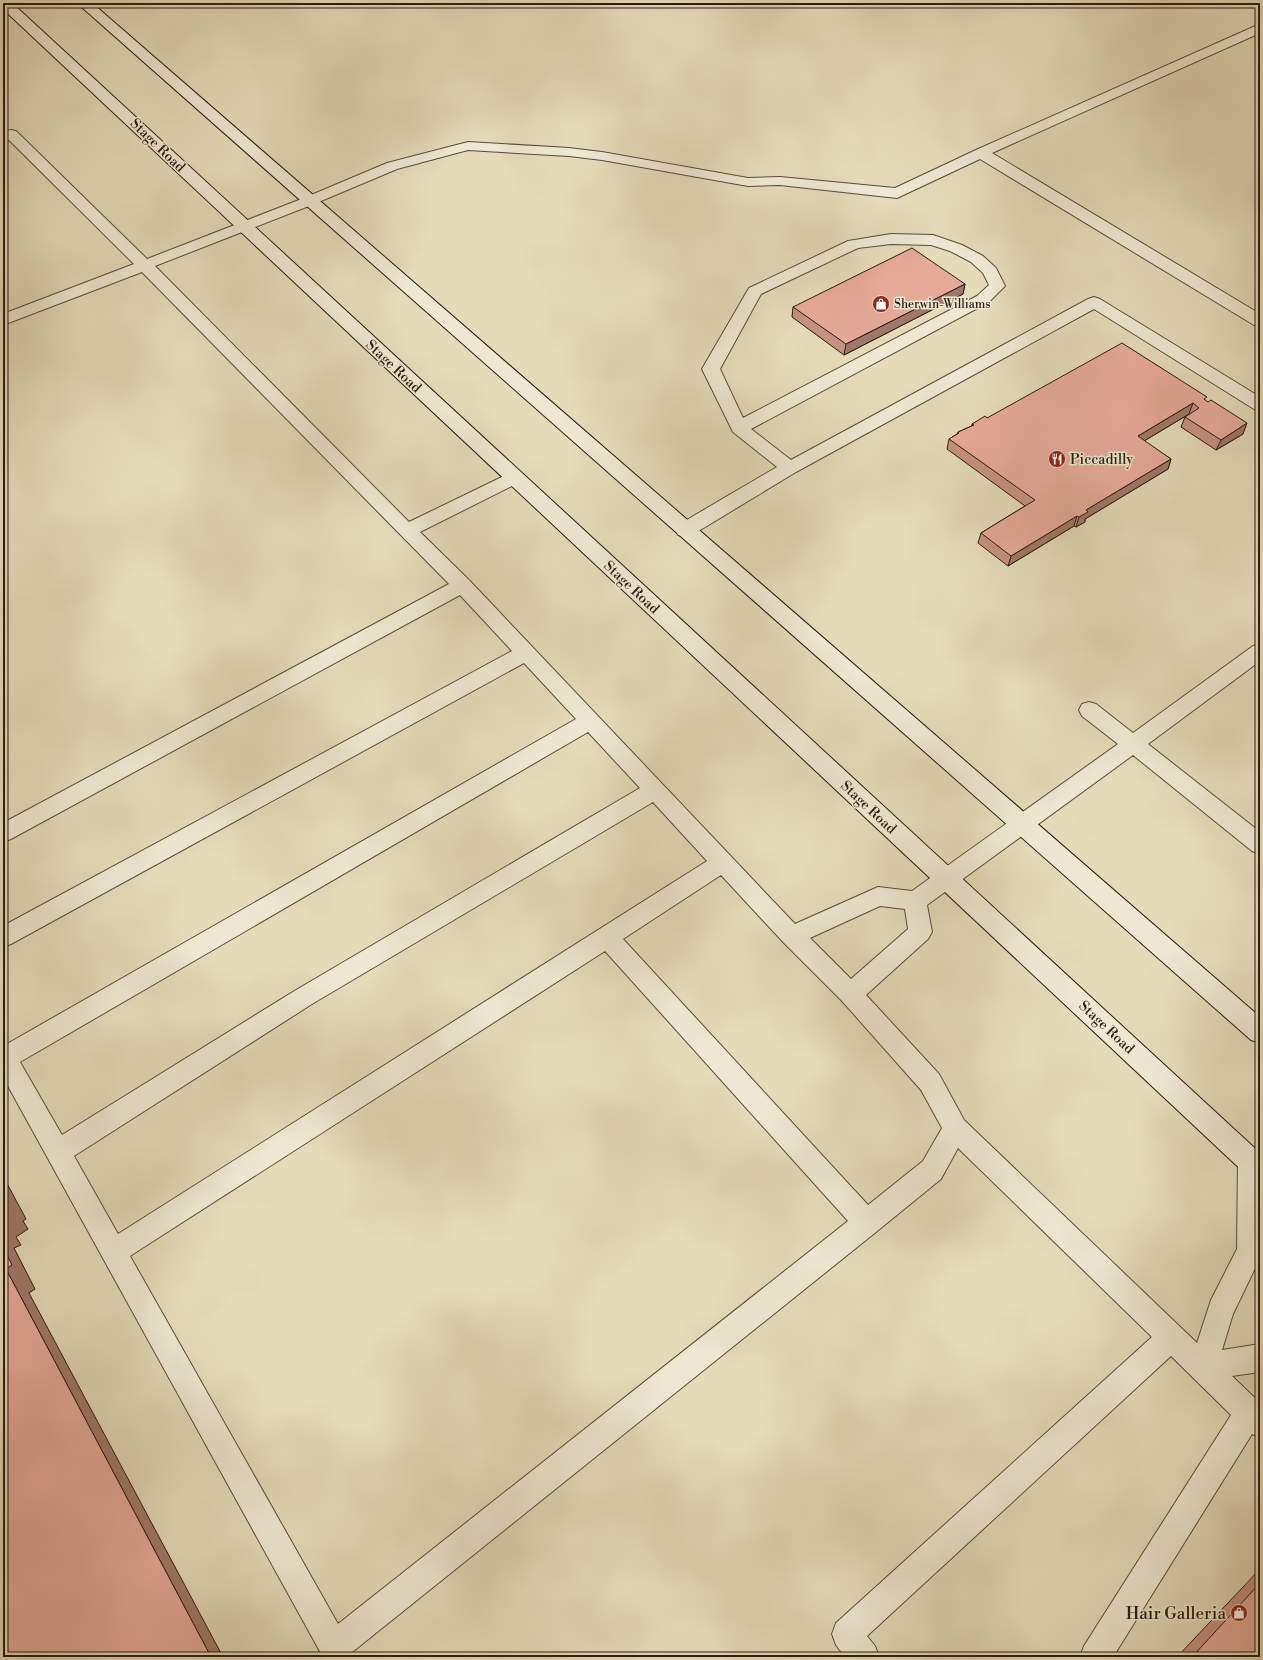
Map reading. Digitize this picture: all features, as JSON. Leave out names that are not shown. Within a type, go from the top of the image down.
[{"type":"main road","name":"Stage Road","points":[[4,3],[99,89],[243,226],[1255,1165]]},
{"type":"main road","points":[[84,3],[1260,1032]]},
{"type":"main road","points":[[3,320],[309,201],[392,166],[468,146],[569,152],[748,182],[780,181],[897,193],[981,153],[1260,28]]},
{"type":"main road","points":[[3,137],[12,134],[145,265],[462,585],[792,936],[850,994],[930,1082],[955,1128],[1254,1417],[1095,1657]]},
{"type":"main road","points":[[981,153],[1260,321]]},
{"type":"main road","points":[[739,428],[983,299],[997,286],[990,271],[977,259],[956,248],[933,240],[891,239],[854,244],[755,291],[711,369],[739,428],[790,468]]},
{"type":"main road","points":[[685,530],[790,468],[1094,302],[1260,405]]},
{"type":"main road","points":[[407,531],[514,478]]},
{"type":"main road","points":[[3,833],[462,585]]},
{"type":"main road","points":[[792,936],[878,896],[915,901],[1260,651]]},
{"type":"main road","points":[[3,937],[526,653]]},
{"type":"main road","points":[[1089,710],[1260,844]]},
{"type":"main road","points":[[590,721],[4,1056],[114,1251],[336,1652],[932,1170],[955,1128]]},
{"type":"main road","points":[[58,1152],[304,997],[655,790]]},
{"type":"main road","points":[[114,1251],[723,862]]},
{"type":"main road","points":[[850,994],[920,932],[915,901]]},
{"type":"main road","points":[[607,937],[867,1223]]},
{"type":"main road","points":[[1202,1367],[1221,1310],[1250,1250],[1255,1165]]},
{"type":"main road","points":[[864,1657],[846,1634],[1172,1337]]},
{"type":"main road","points":[[1202,1367],[1260,1358]]},
{"type":"building","name":"Sherwin-Williams","points":[[912,248],[965,284],[846,344],[793,307]]},
{"type":"building","name":"Piccadilly","points":[[1122,343],[1207,397],[1204,399],[1208,402],[1211,400],[1247,423],[1221,440],[1185,417],[1199,408],[1193,403],[1138,436],[1171,459],[1086,510],[1088,512],[1079,517],[1077,516],[1011,556],[981,533],[1035,500],[949,439],[959,433],[958,432],[974,425],[972,424],[985,416],[987,418]]},
{"type":"building","points":[[3,1247],[12,1265],[6,1269],[211,1657],[3,1657]]},
{"type":"building","name":"Hair Galleria","points":[[1260,1583],[1260,1657],[1192,1657]]},
{"type":"place","name":"Sherwin-Williams","points":[[881,304]]},
{"type":"place","name":"Piccadilly","points":[[1057,459]]},
{"type":"place","name":"Hair Galleria","points":[[1239,1613]]}]
